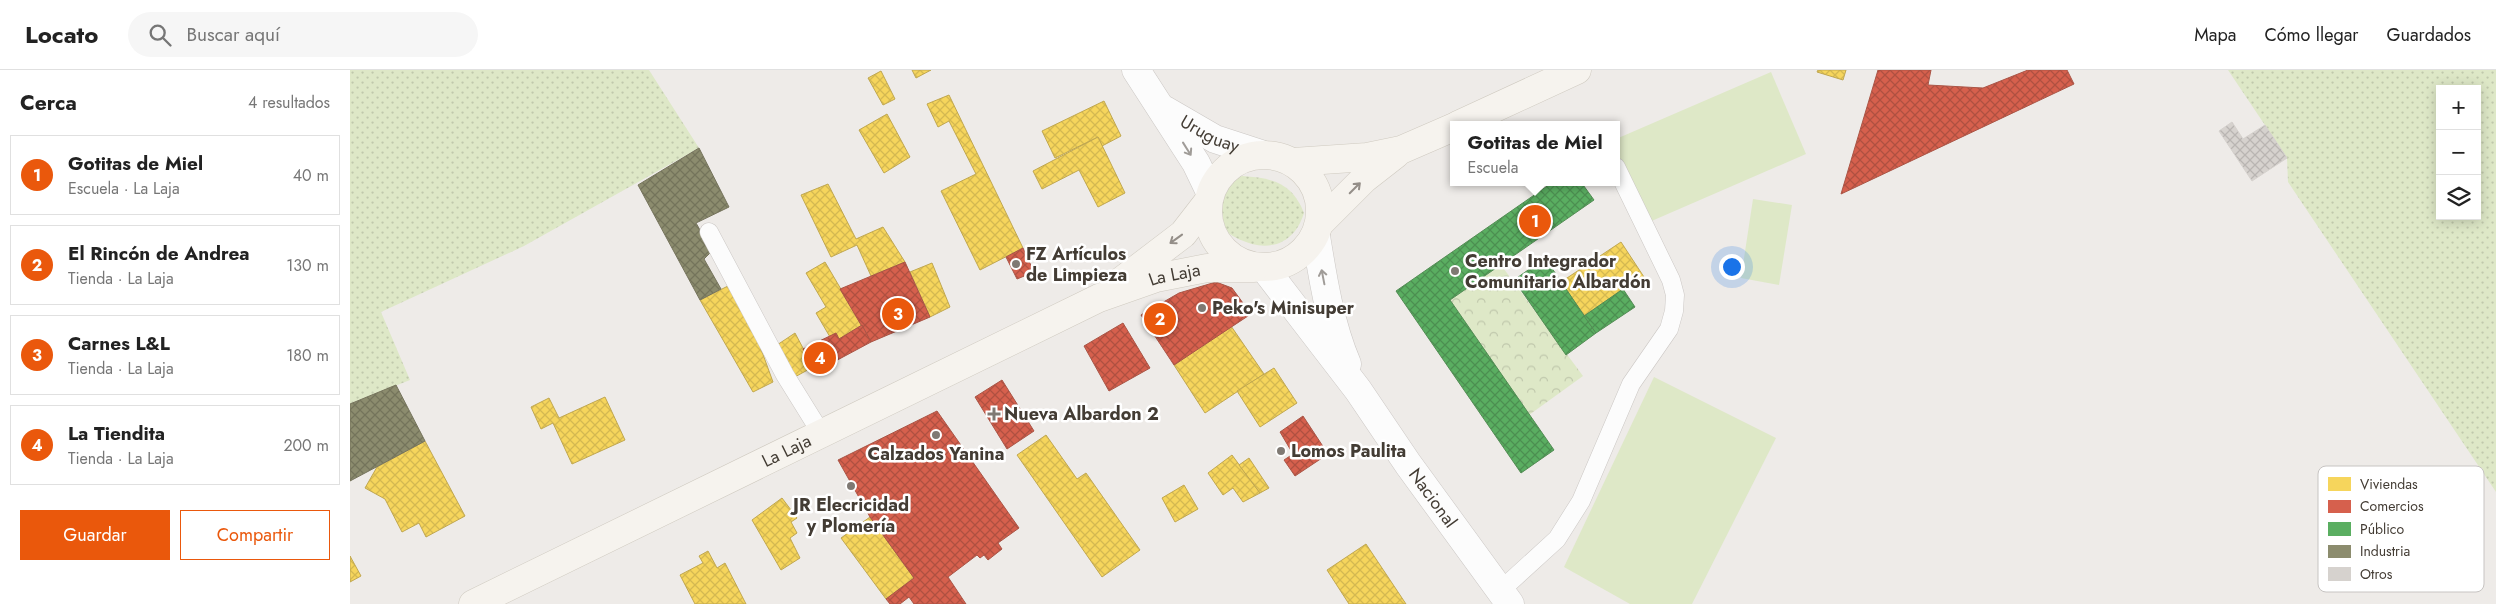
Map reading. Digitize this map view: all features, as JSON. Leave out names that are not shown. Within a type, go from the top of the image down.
[{"type":"main road","points":[[1467,121],[1577,70]]},
{"type":"main road","points":[[1401,150],[1364,179],[1318,230],[1295,260],[1259,269],[1227,256],[1210,232],[1208,198],[1221,173],[1239,159],[1261,154],[1293,162],[1367,157],[1401,150],[1450,129]]},
{"type":"main road","points":[[1293,162],[1310,178],[1320,200],[1318,230]]},
{"type":"main road","name":"La Laja","points":[[1100,298],[1183,234],[1208,198]]},
{"type":"main road","name":"La Laja","points":[[473,604],[1100,298],[1156,278],[1207,268],[1259,269]]},
{"type":"street","name":"Uruguay","points":[[1136,70],[1196,163],[1208,198]]},
{"type":"street","name":"Uruguay","points":[[1162,108],[1215,139],[1261,154]]},
{"type":"street","name":"Nacional","points":[[1318,230],[1322,276],[1338,344],[1358,390]]},
{"type":"street","name":"Nacional","points":[[1259,269],[1358,390],[1408,464],[1505,597]]},
{"type":"lane","points":[[1505,597],[1557,539],[1581,501],[1631,384],[1669,330],[1672,320],[1675,295],[1671,280],[1620,175]]},
{"type":"lane","points":[[708,232],[781,367],[821,433]]},
{"type":"green space","points":[[350,70],[649,70],[699,148],[524,246],[381,312],[410,380],[350,404]]},
{"type":"green space","points":[[2228,70],[2496,70],[2496,492],[2484,474],[2484,466],[2479,466],[2288,182],[2287,158]]},
{"type":"green space","points":[[1771,72],[1806,154],[1647,223],[1620,161],[1620,137]]},
{"type":"green space","points":[[1242,176],[1272,181],[1280,184],[1294,195],[1304,213],[1296,229],[1286,239],[1266,246],[1256,245],[1235,237],[1216,224],[1215,215],[1219,195],[1234,180]]},
{"type":"green space","points":[[1753,199],[1792,205],[1779,285],[1741,278]]},
{"type":"green space","points":[[1501,265],[1583,376],[1529,415],[1450,300]]},
{"type":"green space","points":[[1654,377],[1776,438],[1692,604],[1630,604],[1564,567]]},
{"type":"building: Viviendas","points":[[912,70],[931,70],[916,78]]},
{"type":"building: Viviendas","points":[[1818,70],[1846,70],[1843,80],[1817,72]]},
{"type":"building: Viviendas","points":[[881,71],[895,99],[883,105],[868,78]]},
{"type":"building: Viviendas","points":[[949,95],[1023,248],[980,270],[941,191],[976,174],[949,121],[938,127],[927,104]]},
{"type":"building: Viviendas","points":[[1104,101],[1121,136],[1102,146],[1098,137],[1055,158],[1042,131]]},
{"type":"building: Viviendas","points":[[887,114],[910,157],[884,173],[859,130]]},
{"type":"building: Viviendas","points":[[1098,137],[1125,193],[1098,207],[1079,170],[1042,189],[1033,171]]},
{"type":"building: Viviendas","points":[[828,184],[856,239],[883,227],[905,262],[871,276],[857,245],[831,257],[801,195]]},
{"type":"building: Viviendas","points":[[1621,242],[1644,277],[1584,316],[1561,282]]},
{"type":"building: Viviendas","points":[[825,262],[862,325],[839,339],[836,333],[830,337],[816,313],[826,307],[806,273]]},
{"type":"building: Viviendas","points":[[932,263],[950,307],[930,317],[910,272]]},
{"type":"building: Viviendas","points":[[728,286],[757,338],[773,382],[753,392],[700,300]]},
{"type":"building: Viviendas","points":[[1231,326],[1264,374],[1205,413],[1174,365]]},
{"type":"building: Viviendas","points":[[795,333],[813,367],[793,378],[774,347]]},
{"type":"building: Viviendas","points":[[1274,368],[1297,403],[1260,427],[1237,391]]},
{"type":"building: Viviendas","points":[[605,397],[625,440],[572,464],[553,423],[541,429],[531,407],[549,398],[559,418]]},
{"type":"building: Viviendas","points":[[1046,435],[1077,479],[1086,473],[1140,550],[1102,577],[1017,455]]},
{"type":"building: Viviendas","points":[[425,441],[465,516],[426,537],[419,523],[402,532],[385,499],[365,488],[377,467]]},
{"type":"building: Viviendas","points":[[1232,455],[1260,493],[1243,502],[1233,488],[1223,495],[1208,473]]},
{"type":"building: Viviendas","points":[[1249,458],[1269,488],[1260,493],[1239,465]]},
{"type":"building: Viviendas","points":[[1184,485],[1198,509],[1175,522],[1162,498]]},
{"type":"building: Viviendas","points":[[782,498],[797,518],[791,522],[797,533],[790,538],[800,558],[781,570],[752,520]]},
{"type":"building: Viviendas","points":[[870,517],[914,578],[886,599],[841,538]]},
{"type":"building: Viviendas","points":[[1366,544],[1406,604],[1349,604],[1327,570]]},
{"type":"building: Viviendas","points":[[708,551],[717,568],[725,563],[746,604],[695,604],[680,575],[703,563],[699,556]]},
{"type":"building: Viviendas","points":[[350,556],[361,576],[350,582]]},
{"type":"building: Comercios","points":[[1878,70],[1931,70],[1928,85],[1983,88],[2028,70],[2067,70],[2074,84],[1841,194]]},
{"type":"building: Comercios","points":[[1023,248],[1034,272],[1017,279],[1006,257]]},
{"type":"building: Comercios","points":[[905,262],[930,317],[871,342],[840,289]]},
{"type":"building: Comercios","points":[[1216,282],[1232,288],[1251,314],[1174,365],[1141,315],[1179,293]]},
{"type":"building: Comercios","points":[[1123,323],[1150,368],[1109,391],[1084,346]]},
{"type":"building: Comercios","points":[[862,325],[871,342],[815,372],[803,349],[836,333],[839,339]]},
{"type":"building: Comercios","points":[[1002,380],[1034,431],[1007,449],[975,397]]},
{"type":"building: Comercios","points":[[937,411],[1019,528],[998,543],[1002,549],[988,560],[984,555],[980,558],[977,555],[948,577],[966,604],[914,604],[909,597],[900,604],[890,604],[886,599],[914,578],[870,517],[838,460]]},
{"type":"building: Comercios","points":[[1303,416],[1328,454],[1295,476],[1284,460],[1293,454],[1280,432]]},
{"type":"building: Público","points":[[1547,186],[1584,186],[1594,200],[1450,300],[1554,450],[1521,473],[1396,291]]},
{"type":"building: Público","points":[[1545,258],[1596,333],[1566,355],[1514,280]]},
{"type":"building: Público","points":[[1623,289],[1635,307],[1596,333],[1584,316]]},
{"type":"building: Industria","points":[[699,148],[729,207],[696,223],[712,251],[704,259],[721,289],[700,300],[638,185]]},
{"type":"building: Industria","points":[[396,385],[425,441],[350,481],[350,404]]},
{"type":"building: Otros","points":[[2232,122],[2243,139],[2265,125],[2287,158],[2252,181],[2219,131]]},
{"type":"place","name":"Gotitas de Miel","points":[[1535,221]]},
{"type":"place","name":"FZ Artículos de Limpieza","points":[[1016,264]]},
{"type":"place","name":"Centro Integrador Comunitario Albardón","points":[[1455,271]]},
{"type":"place","name":"Peko's Minisuper","points":[[1202,308]]},
{"type":"place","name":"Carnes L&L","points":[[898,314]]},
{"type":"place","name":"El Rincón de Andrea","points":[[1160,319]]},
{"type":"place","name":"La Tiendita","points":[[820,358]]},
{"type":"place","name":"Nueva Albardon 2","points":[[994,414]]},
{"type":"place","name":"Calzados Yanina","points":[[936,435]]},
{"type":"place","name":"Lomos Paulita","points":[[1281,451]]},
{"type":"place","name":"JR Elecricidad y Plomería","points":[[851,486]]}]
